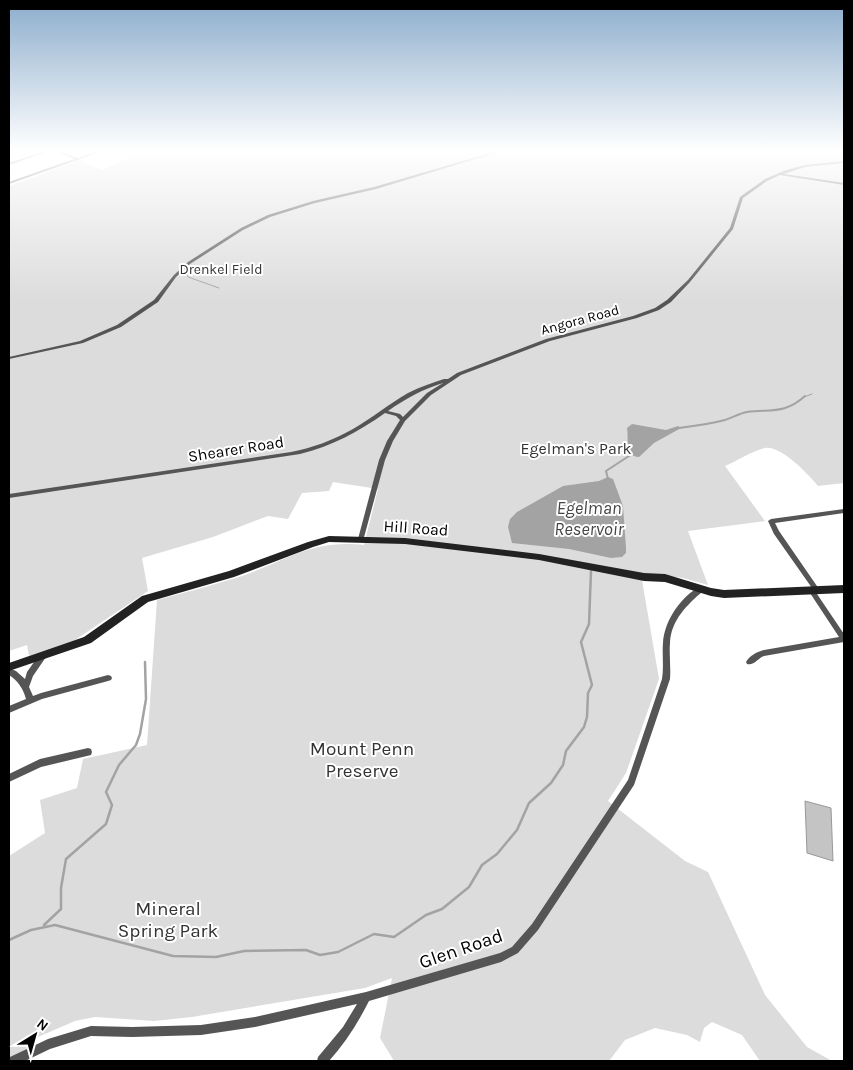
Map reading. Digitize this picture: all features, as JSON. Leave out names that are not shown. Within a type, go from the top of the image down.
[{"type":"street","points":[[9,358],[80,342],[119,326],[156,301],[175,276],[189,263],[242,229],[269,216],[319,201]]},
{"type":"street","name":"Angora Road","points":[[361,539],[382,460],[390,441],[404,420],[424,398],[449,378],[548,340],[635,317],[657,309],[673,297],[689,281],[732,228],[740,201]]},
{"type":"street","name":"Shearer Road","points":[[9,496],[297,453],[342,438],[363,426],[412,392],[449,378]]},
{"type":"street","points":[[382,411],[398,415],[404,420]]},
{"type":"street","points":[[750,662],[758,655],[764,653],[844,639],[776,532],[771,521],[844,511]]},
{"type":"street","name":"Hill Road","points":[[9,667],[93,638],[145,599],[232,574],[329,539],[361,539],[459,546],[539,557],[644,577],[671,579],[702,589],[738,595],[844,589]]},
{"type":"street","name":"Glen Road","points":[[14,1061],[48,1044],[91,1030],[132,1032],[201,1030],[255,1022],[366,997],[501,957],[515,950],[536,927],[631,782],[666,679],[668,628],[677,612],[702,589]]},
{"type":"street","points":[[26,684],[30,674],[42,657]]},
{"type":"street","points":[[9,671],[26,684],[30,699]]},
{"type":"street","points":[[9,710],[30,699],[108,678]]},
{"type":"street","points":[[9,778],[40,763],[88,752]]},
{"type":"street","points":[[322,1061],[340,1042],[356,1018],[366,997]]},
{"type":"green space","name":"Mount Penn Preserve","points":[[9,201],[844,201],[844,483],[818,486],[794,462],[779,451],[772,448],[760,449],[725,466],[765,521],[688,531],[708,585],[683,578],[644,573],[642,580],[659,679],[626,773],[608,801],[685,861],[708,872],[765,995],[807,1047],[832,1061],[760,1061],[742,1035],[712,1022],[704,1028],[700,1042],[687,1035],[655,1028],[625,1040],[609,1061],[394,1061],[380,1038],[392,978],[365,988],[192,1017],[154,1021],[95,1017],[75,1021],[38,1037],[28,1061],[9,1061],[9,856],[45,833],[40,800],[77,788],[83,759],[147,745],[157,600],[239,577],[313,548],[345,544],[364,545],[378,489],[333,482],[329,491],[302,493],[288,519],[268,516],[213,537],[142,558],[148,591],[75,640],[29,656],[27,645],[9,651]]},
{"type":"water","points":[[632,424],[666,430],[678,426],[681,428],[654,443],[639,457],[631,454],[628,446],[627,428]]},
{"type":"water","name":"Egelman Reservoir","points":[[608,477],[613,479],[623,506],[626,553],[622,557],[611,558],[569,549],[512,543],[508,527],[510,519],[517,512],[563,486],[599,481]]},
{"type":"building","points":[[805,801],[831,808],[833,861],[807,853]]},
{"type":"waterway","points":[[188,266],[186,272],[188,277],[219,288]]},
{"type":"waterway","points":[[804,397],[812,394]]},
{"type":"waterway","points":[[679,428],[728,419],[747,412],[784,408],[791,406],[805,396]]},
{"type":"waterway","points":[[608,479],[606,471],[632,454]]},
{"type":"waterway","points":[[9,940],[31,930],[55,925],[173,956],[216,957],[244,951],[306,950],[320,955],[338,952],[374,934],[394,937],[426,915],[442,909],[469,887],[482,865],[497,854],[517,830],[529,803],[551,783],[563,765],[566,751],[584,727],[587,717],[588,693],[592,685],[581,642],[589,624],[591,571]]},
{"type":"waterway","points":[[44,925],[61,909],[61,888],[66,859],[106,824],[112,805],[106,792],[119,765],[136,745],[140,734],[146,699],[145,662]]},
{"type":"park label","name":"Drenkel Field","points":[[221,269]]},
{"type":"park label","name":"Egelman's Park","points":[[576,448]]},
{"type":"park label","name":"Mineral Spring Park","points":[[168,920]]}]
